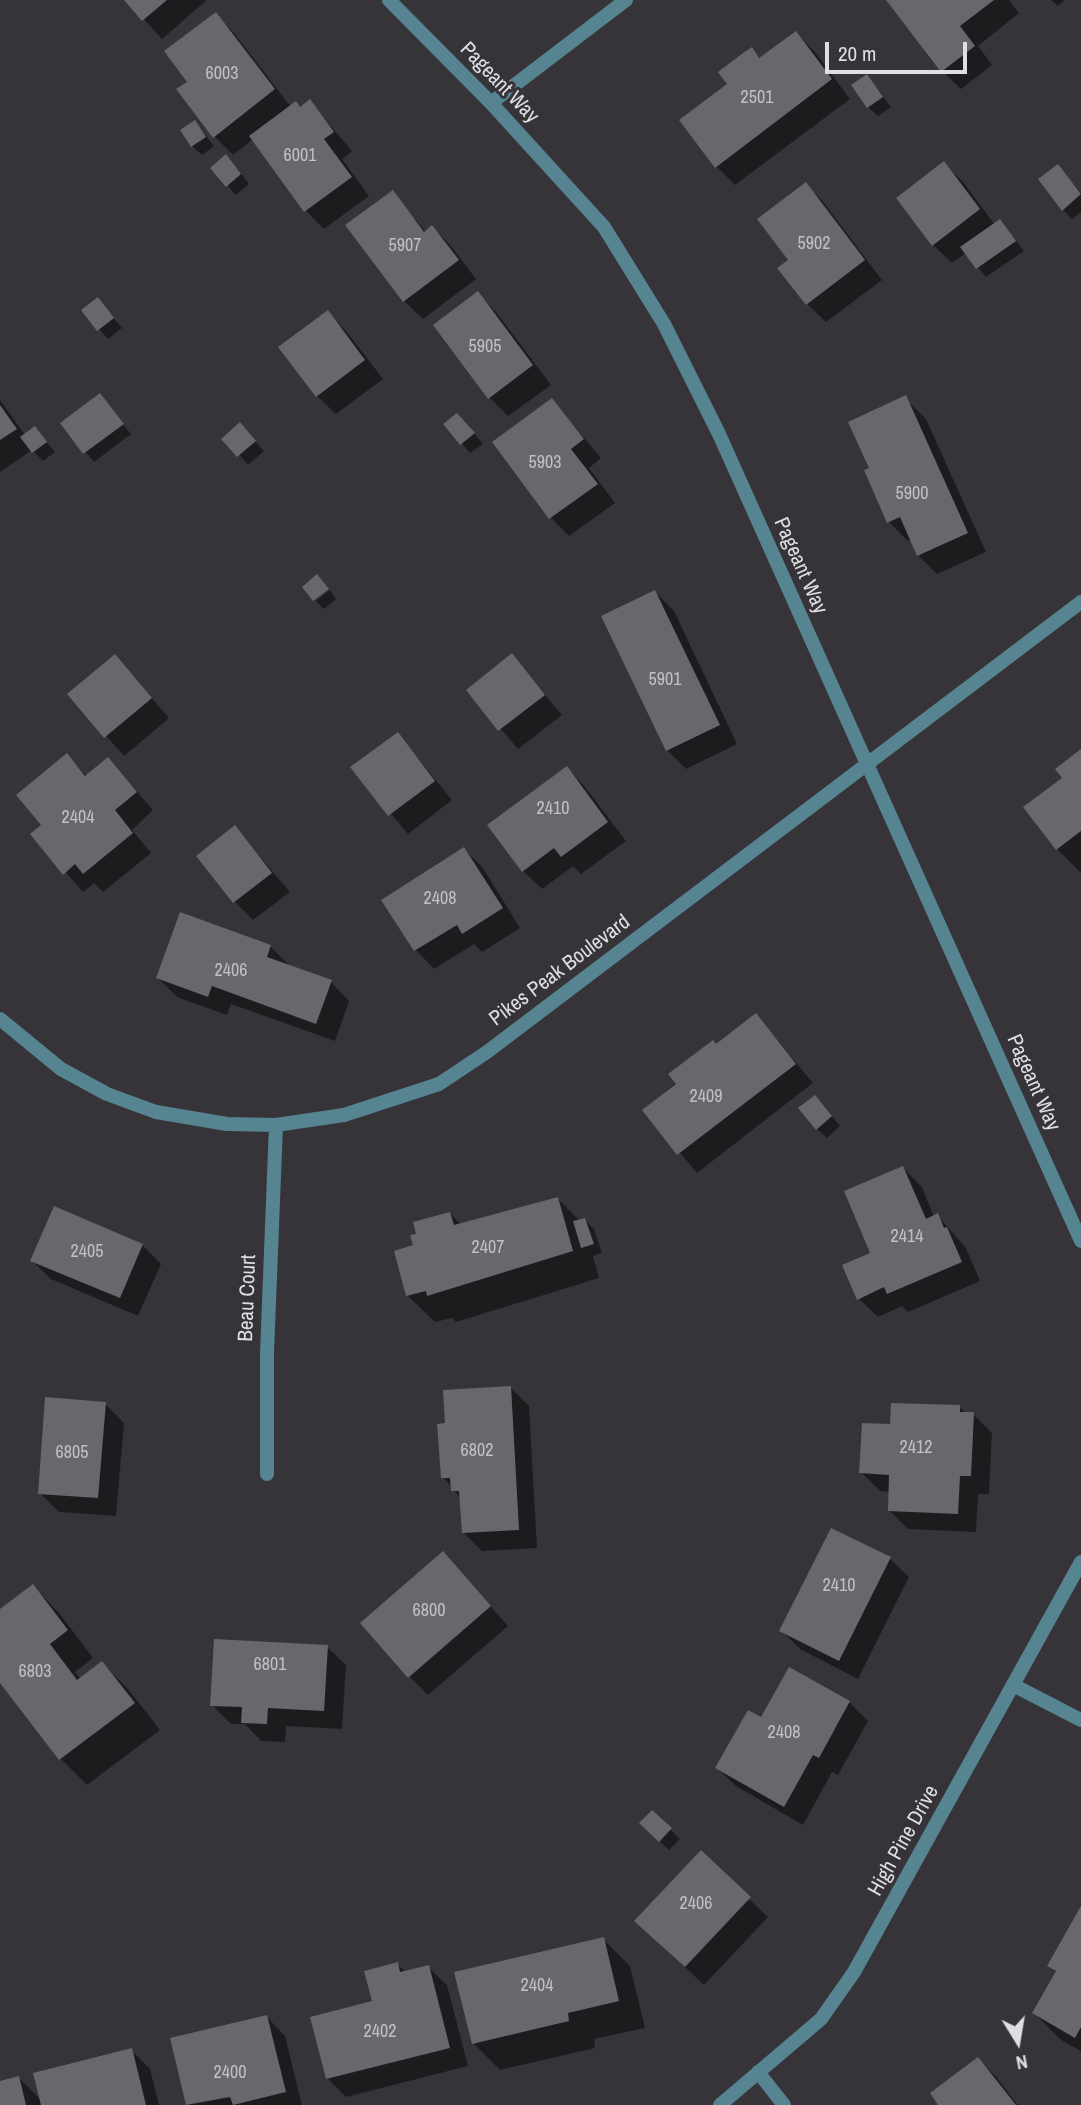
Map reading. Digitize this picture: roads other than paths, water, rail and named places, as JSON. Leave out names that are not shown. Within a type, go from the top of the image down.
[{"type":"street","name":"Pageant Way","points":[[389,0],[491,103],[604,227],[664,324],[719,434],[866,766],[1075,1214]]},
{"type":"street","points":[[491,103],[626,0]]},
{"type":"street","name":"Pikes Peak Boulevard","points":[[0,1019],[61,1069],[107,1094],[156,1112],[227,1124],[276,1125],[344,1115],[439,1084],[487,1052],[1081,602]]},
{"type":"street","name":"Beau Court","points":[[267,1474],[267,1353],[276,1125]]},
{"type":"street","points":[[1075,1214],[1081,1241]]},
{"type":"street","name":"High Pine Drive","points":[[720,2105],[821,2019],[854,1972],[1015,1686],[1081,1562]]},
{"type":"street","points":[[1015,1686],[1081,1720]]},
{"type":"street","points":[[758,2072],[784,2105]]}]
